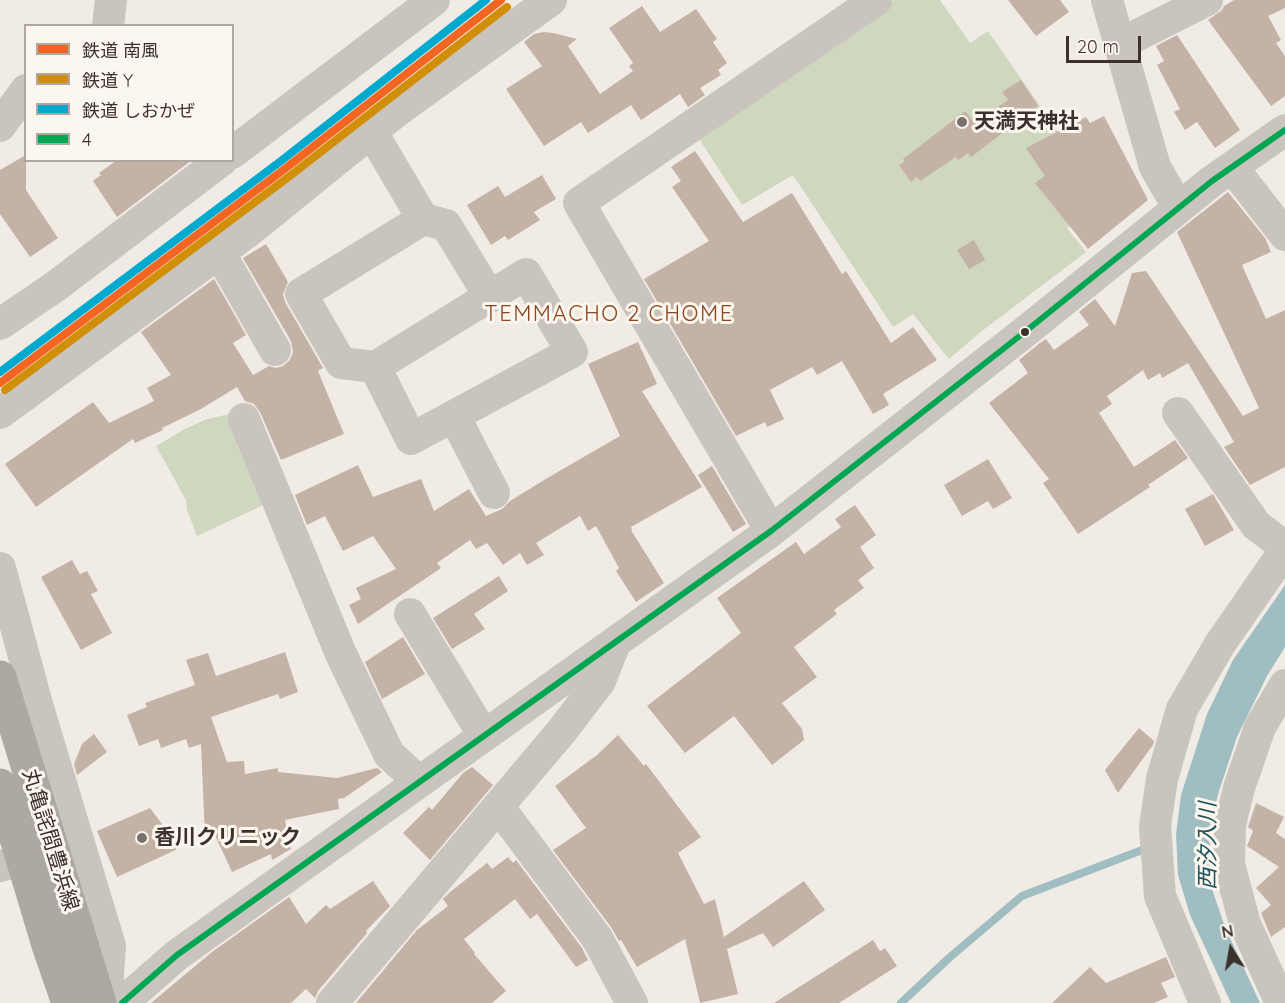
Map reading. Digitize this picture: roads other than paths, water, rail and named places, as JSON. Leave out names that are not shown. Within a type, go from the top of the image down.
[{"type":"main road","name":"丸亀詫間豊浜線","points":[[0,677],[100,1003]]},
{"type":"main road","name":"丸亀詫間豊浜線","points":[[0,785],[48,945],[68,1003]]},
{"type":"street","points":[[108,24],[111,0]]},
{"type":"street","points":[[234,151],[434,0]]},
{"type":"street","points":[[0,412],[250,230],[397,111],[551,0]]},
{"type":"street","points":[[771,531],[579,203],[876,0]]},
{"type":"street","points":[[1107,0],[1155,167],[1178,207]]},
{"type":"street","points":[[1120,44],[1207,0]]},
{"type":"street","points":[[0,126],[24,93]]},
{"type":"street","points":[[122,1003],[177,955],[771,531],[1026,332],[1178,207],[1285,130]]},
{"type":"street","points":[[371,131],[423,219],[446,225],[490,297]]},
{"type":"street","points":[[0,324],[56,286],[219,162]]},
{"type":"street","points":[[1232,167],[1285,235]]},
{"type":"street","points":[[375,367],[411,439],[572,352],[526,274],[375,367],[341,363],[301,294],[423,219]]},
{"type":"street","points":[[219,252],[275,350]]},
{"type":"street","points":[[1178,413],[1256,525],[1285,549],[1220,644],[1182,709],[1162,778],[1155,826],[1160,896],[1205,1003]]},
{"type":"street","points":[[454,416],[494,494]]},
{"type":"street","points":[[244,419],[341,654],[389,754],[419,782]]},
{"type":"street","points":[[0,568],[38,708],[110,946],[106,1003]]},
{"type":"street","points":[[410,614],[484,736]]},
{"type":"street","points":[[332,1003],[561,732],[600,681],[615,643]]},
{"type":"street","points":[[1281,1003],[1276,965],[1245,924],[1229,864],[1230,825],[1239,788],[1260,727],[1285,685]]},
{"type":"street","points":[[498,806],[597,938],[632,1003]]},
{"type":"street","points":[[0,823],[6,865],[55,1003]]},
{"type":"water","name":"西汐入川","points":[[1285,585],[1285,647],[1267,676],[1237,737],[1209,829],[1213,892],[1225,927],[1260,1003],[1231,1003],[1190,915],[1178,875],[1176,834],[1181,795],[1207,714],[1233,660]]},
{"type":"waterway","points":[[901,1003],[949,958],[1022,896],[1142,850]]},
{"type":"rail line","name":"しおかぜ","points":[[0,372],[281,161],[486,0]]},
{"type":"rail line","name":"南風","points":[[0,383],[286,168],[501,0]]},
{"type":"rail line","name":"Y","points":[[5,390],[291,175],[507,7]]},
{"type":"place","name":"天満天神社","points":[[962,122]]},
{"type":"place","name":"香川クリニック","points":[[142,838]]},
{"type":"district","name":"TEMMACHO 2 CHOME","points":[[609,314]]}]
